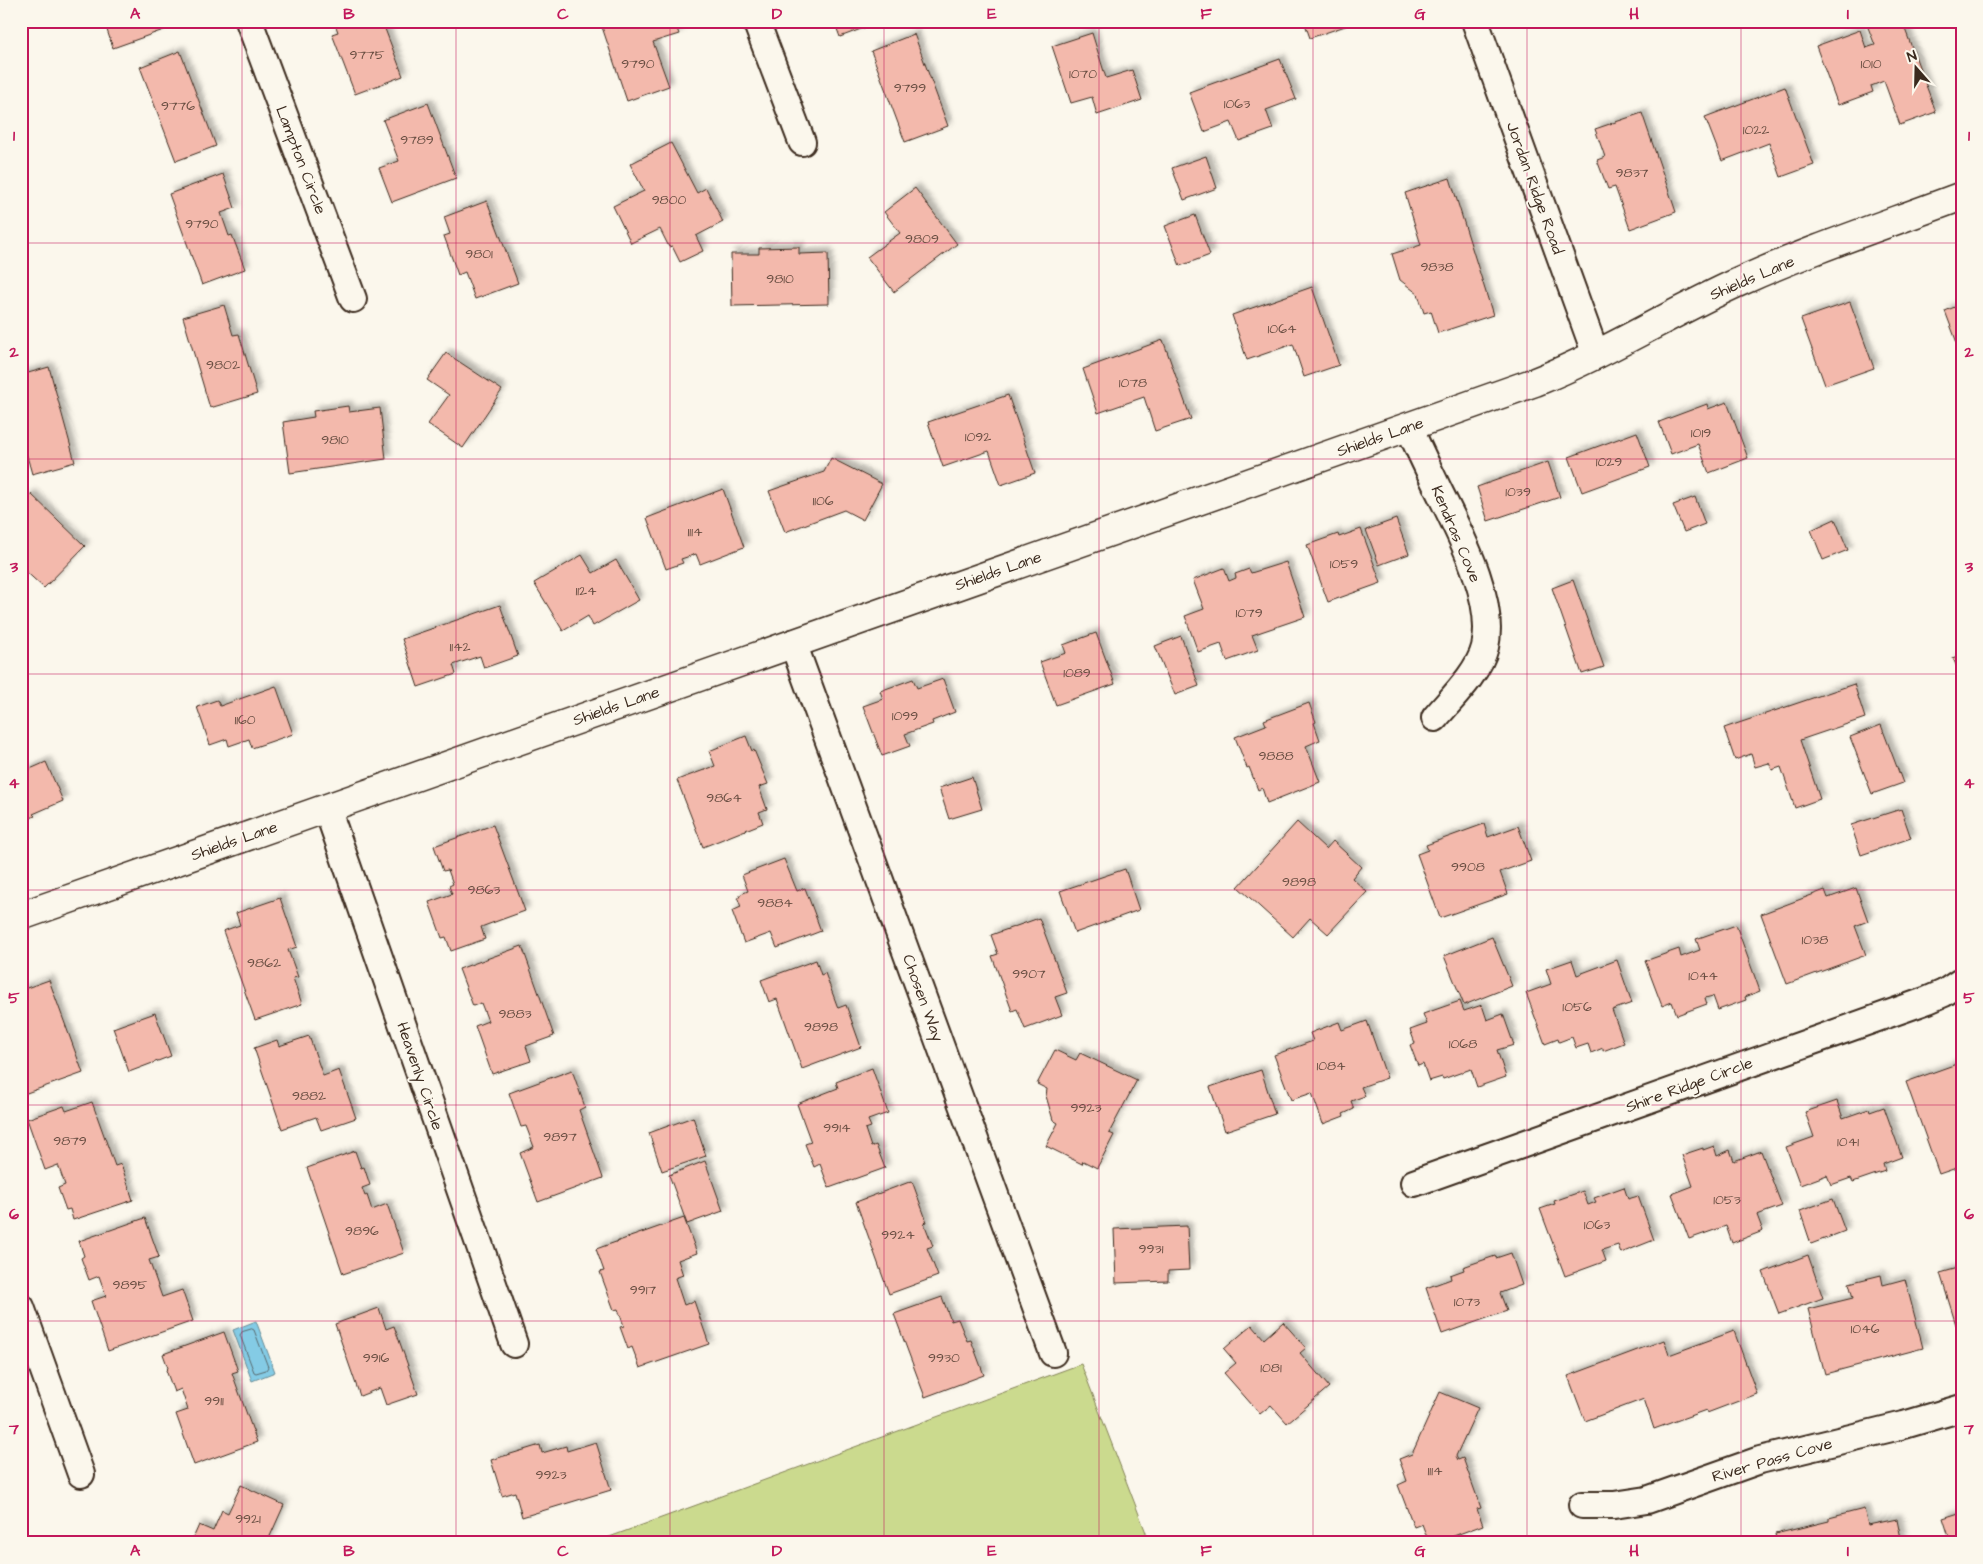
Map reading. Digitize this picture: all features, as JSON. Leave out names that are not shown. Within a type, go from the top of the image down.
[{"type":"main road","name":"Shields Lane","points":[[21,916],[1535,382],[1596,355],[1705,298],[1742,281],[1962,196]]},
{"type":"street","name":"Lampton Circle","points":[[250,21],[354,299]]},
{"type":"street","points":[[756,21],[802,142]]},
{"type":"street","name":"Jordan Ridge Road","points":[[1475,21],[1596,355]]},
{"type":"street","name":"Kendras Cove","points":[[1409,427],[1469,555],[1484,601],[1487,625],[1484,648],[1474,670],[1435,718]]},
{"type":"street","name":"Chosen Way","points":[[793,644],[1053,1353]]},
{"type":"street","name":"Heavenly Circle","points":[[327,808],[514,1344]]},
{"type":"street","name":"Shire Ridge Circle","points":[[1414,1183],[1928,1000],[1944,993],[1962,981]]},
{"type":"street","points":[[21,1307],[81,1474]]},
{"type":"street","name":"River Pass Cove","points":[[1582,1505],[1614,1505],[1647,1500],[1760,1460],[1904,1425],[1962,1408]]},
{"type":"green space","points":[[1081,1364],[1150,1543],[593,1543]]},
{"type":"water","points":[[256,1321],[275,1372],[252,1381],[233,1330]]},
{"type":"building","points":[[104,21],[167,21],[169,28],[113,48]]},
{"type":"building","points":[[334,21],[382,21],[403,76],[355,94],[332,34],[338,32]]},
{"type":"building","points":[[600,21],[674,21],[679,34],[653,42],[669,86],[627,101]]},
{"type":"building","points":[[834,21],[882,21],[840,37]]},
{"type":"building","points":[[1304,21],[1360,21],[1310,38]]},
{"type":"building","points":[[1876,21],[1902,21],[1936,112],[1900,125],[1884,81],[1871,86],[1873,92],[1838,105],[1816,46],[1860,30],[1866,48],[1875,45],[1867,25]]},
{"type":"building","points":[[1092,33],[1106,78],[1132,70],[1142,100],[1097,115],[1092,97],[1071,103],[1052,46]]},
{"type":"building","points":[[914,34],[948,126],[905,142],[871,51]]},
{"type":"building","points":[[180,51],[216,146],[176,161],[140,67]]},
{"type":"building","points":[[1280,59],[1296,99],[1266,110],[1273,129],[1239,141],[1231,122],[1204,132],[1189,92]]},
{"type":"building","points":[[1785,87],[1814,165],[1781,177],[1769,143],[1722,161],[1705,117]]},
{"type":"building","points":[[428,103],[456,178],[392,202],[379,168],[399,161],[383,120]]},
{"type":"building","points":[[1642,113],[1676,212],[1630,229],[1615,187],[1608,189],[1597,160],[1605,157],[1595,129]]},
{"type":"building","points":[[671,143],[697,193],[706,188],[723,222],[696,236],[703,251],[680,262],[672,246],[669,247],[660,229],[631,243],[613,206],[644,191],[630,164]]},
{"type":"building","points":[[1206,156],[1217,188],[1184,200],[1172,168]]},
{"type":"building","points":[[223,174],[235,208],[221,213],[229,236],[232,235],[245,269],[202,285],[169,194]]},
{"type":"building","points":[[1450,178],[1493,315],[1438,333],[1431,311],[1424,313],[1418,294],[1400,280],[1392,254],[1421,245],[1405,193]]},
{"type":"building","points":[[915,188],[957,244],[894,292],[867,257],[900,233],[884,212]]},
{"type":"building","points":[[487,201],[518,283],[475,299],[465,272],[458,275],[444,236],[450,234],[444,217]]},
{"type":"building","points":[[1195,215],[1210,255],[1180,266],[1165,226]]},
{"type":"building","points":[[799,247],[799,254],[828,253],[829,304],[732,306],[731,254],[759,254],[759,248]]},
{"type":"building","points":[[1312,287],[1339,365],[1304,377],[1293,344],[1247,360],[1232,315]]},
{"type":"building","points":[[1850,302],[1874,368],[1825,385],[1801,319]]},
{"type":"building","points":[[1962,304],[1962,356],[1945,311]]},
{"type":"building","points":[[224,305],[233,335],[239,334],[257,394],[210,408],[183,317]]},
{"type":"building","points":[[1163,340],[1191,419],[1155,431],[1144,397],[1098,413],[1083,369]]},
{"type":"building","points":[[446,353],[502,390],[463,448],[428,424],[449,395],[427,380]]},
{"type":"building","points":[[49,367],[75,462],[32,474],[21,435],[21,375]]},
{"type":"building","points":[[1008,395],[1035,473],[1001,485],[989,451],[943,467],[928,422]]},
{"type":"building","points":[[1727,402],[1748,458],[1709,473],[1698,444],[1671,454],[1659,422],[1707,404],[1708,409]]},
{"type":"building","points":[[348,406],[349,412],[380,408],[386,459],[290,473],[283,422],[314,417],[313,411]]},
{"type":"building","points":[[1637,432],[1650,467],[1582,492],[1569,457]]},
{"type":"building","points":[[831,458],[882,484],[863,520],[844,510],[785,532],[769,491],[824,472]]},
{"type":"building","points":[[1548,462],[1560,497],[1488,521],[1477,487]]},
{"type":"building","points":[[723,489],[744,547],[700,564],[696,554],[681,559],[683,563],[666,569],[647,518]]},
{"type":"building","points":[[31,494],[85,546],[44,588],[21,567],[21,505]]},
{"type":"building","points":[[1695,497],[1705,524],[1684,532],[1673,505]]},
{"type":"building","points":[[1396,519],[1409,554],[1379,565],[1366,530]]},
{"type":"building","points":[[1835,519],[1848,550],[1823,560],[1811,530]]},
{"type":"building","points":[[1361,529],[1381,583],[1328,602],[1307,545],[1338,534],[1339,537]]},
{"type":"building","points":[[582,555],[593,573],[616,560],[639,600],[593,626],[588,616],[563,631],[534,583]]},
{"type":"building","points":[[1286,562],[1305,617],[1252,635],[1258,650],[1227,661],[1221,644],[1198,652],[1185,616],[1204,609],[1193,580],[1224,568],[1229,581],[1236,578],[1235,574],[1249,569],[1251,573]]},
{"type":"building","points":[[1573,580],[1604,667],[1582,674],[1552,588]]},
{"type":"building","points":[[500,605],[518,656],[484,668],[480,656],[453,665],[456,674],[418,687],[402,639]]},
{"type":"building","points":[[1096,633],[1115,684],[1056,705],[1040,662],[1066,653],[1063,645]]},
{"type":"building","points":[[1181,636],[1199,686],[1175,695],[1155,646]]},
{"type":"building","points":[[1962,655],[1962,679],[1953,658]]},
{"type":"building","points":[[913,679],[917,688],[943,679],[955,712],[932,721],[933,724],[905,734],[910,746],[882,756],[863,706],[883,699],[880,691]]},
{"type":"building","points":[[1854,684],[1865,718],[1800,740],[1820,799],[1795,808],[1781,767],[1772,770],[1769,763],[1755,767],[1751,754],[1735,760],[1724,728]]},
{"type":"building","points":[[276,686],[293,734],[252,748],[249,739],[229,746],[227,739],[210,745],[197,707],[217,700],[220,706]]},
{"type":"building","points":[[1309,703],[1320,740],[1306,746],[1320,782],[1267,803],[1262,788],[1258,790],[1249,767],[1247,768],[1235,737],[1266,725],[1264,720]]},
{"type":"building","points":[[1881,725],[1903,783],[1872,794],[1850,737]]},
{"type":"building","points":[[746,736],[768,784],[759,787],[767,809],[759,812],[763,823],[703,847],[677,780],[715,766],[709,751]]},
{"type":"building","points":[[46,762],[63,801],[33,814],[35,816],[21,822],[21,773]]},
{"type":"building","points":[[972,777],[982,809],[949,819],[939,788]]},
{"type":"building","points":[[1901,809],[1911,838],[1861,855],[1851,825]]},
{"type":"building","points":[[1297,822],[1326,849],[1333,841],[1361,867],[1352,878],[1367,892],[1328,934],[1310,918],[1293,937],[1238,887]]},
{"type":"building","points":[[1484,824],[1488,837],[1518,826],[1531,861],[1500,872],[1508,894],[1440,918],[1417,854],[1428,850],[1426,845]]},
{"type":"building","points":[[493,825],[525,911],[481,927],[485,939],[451,951],[446,937],[442,938],[429,902],[452,894],[449,886],[453,884],[448,870],[443,871],[434,846]]},
{"type":"building","points":[[784,859],[797,891],[805,888],[821,931],[777,948],[771,933],[744,943],[732,911],[741,907],[738,899],[741,894],[748,891],[742,875]]},
{"type":"building","points":[[1125,869],[1139,910],[1075,933],[1060,891]]},
{"type":"building","points":[[1856,888],[1868,921],[1855,926],[1866,955],[1787,984],[1761,914],[1825,890],[1828,898]]},
{"type":"building","points":[[280,898],[297,947],[288,950],[298,977],[293,978],[302,1004],[255,1020],[223,931],[240,925],[236,913]]},
{"type":"building","points":[[1039,918],[1067,993],[1055,997],[1062,1015],[1025,1029],[1017,1009],[1012,1011],[992,956],[998,954],[991,935]]},
{"type":"building","points":[[1736,925],[1760,991],[1745,997],[1746,1000],[1718,1010],[1713,996],[1705,998],[1707,1004],[1677,1015],[1672,1002],[1662,1006],[1645,961],[1679,949],[1681,957],[1700,950],[1696,939]]},
{"type":"building","points":[[1492,937],[1512,986],[1464,1005],[1444,956]]},
{"type":"building","points":[[522,946],[554,1036],[526,1046],[531,1061],[492,1074],[475,1026],[488,1021],[481,1003],[473,1006],[459,969]]},
{"type":"building","points":[[816,960],[821,975],[825,973],[838,1008],[846,1005],[861,1047],[802,1069],[777,999],[769,1002],[761,980]]},
{"type":"building","points":[[1572,960],[1577,975],[1617,960],[1632,1003],[1612,1010],[1624,1043],[1603,1051],[1603,1048],[1591,1053],[1588,1044],[1576,1048],[1572,1037],[1559,1042],[1558,1039],[1545,1044],[1526,993],[1551,984],[1546,969]]},
{"type":"building","points":[[49,980],[83,1073],[21,1095],[21,990]]},
{"type":"building","points":[[1460,1001],[1464,1011],[1482,1005],[1487,1020],[1503,1014],[1514,1045],[1497,1050],[1506,1077],[1477,1087],[1471,1069],[1443,1079],[1442,1077],[1429,1081],[1423,1064],[1418,1066],[1410,1045],[1415,1043],[1410,1030],[1427,1024],[1423,1014]]},
{"type":"building","points":[[155,1013],[171,1056],[129,1072],[113,1028]]},
{"type":"building","points":[[1367,1021],[1387,1078],[1361,1087],[1365,1096],[1351,1101],[1354,1109],[1343,1114],[1344,1116],[1323,1124],[1312,1093],[1291,1100],[1274,1055],[1313,1041],[1310,1033],[1339,1022],[1342,1030]]},
{"type":"building","points":[[309,1036],[323,1076],[339,1070],[356,1118],[321,1130],[316,1117],[282,1129],[254,1048],[277,1040],[279,1046]]},
{"type":"building","points":[[1055,1050],[1076,1060],[1080,1053],[1137,1080],[1109,1133],[1114,1135],[1097,1168],[1083,1161],[1082,1164],[1046,1146],[1058,1123],[1053,1120],[1046,1096],[1047,1089],[1037,1084]]},
{"type":"building","points":[[1962,1062],[1962,1166],[1939,1174],[1906,1082]]},
{"type":"building","points":[[872,1068],[888,1113],[868,1120],[871,1127],[865,1129],[871,1147],[876,1145],[885,1168],[829,1188],[820,1164],[814,1167],[805,1144],[811,1142],[797,1104],[838,1088],[836,1082]]},
{"type":"building","points":[[572,1070],[585,1107],[579,1110],[603,1178],[538,1202],[520,1153],[534,1147],[526,1126],[521,1127],[509,1093]]},
{"type":"building","points":[[1261,1070],[1275,1114],[1225,1131],[1210,1087]]},
{"type":"building","points":[[1837,1101],[1843,1118],[1869,1109],[1870,1112],[1884,1107],[1902,1157],[1883,1164],[1885,1171],[1853,1182],[1851,1178],[1831,1185],[1827,1175],[1800,1185],[1786,1147],[1814,1137],[1805,1112]]},
{"type":"building","points":[[92,1102],[115,1166],[121,1164],[133,1200],[73,1220],[70,1209],[66,1210],[58,1188],[65,1185],[58,1165],[45,1170],[27,1119],[64,1106],[66,1111]]},
{"type":"building","points":[[693,1117],[706,1156],[662,1171],[649,1133]]},
{"type":"building","points":[[1714,1146],[1717,1156],[1730,1150],[1734,1161],[1761,1151],[1782,1206],[1757,1215],[1763,1231],[1732,1243],[1726,1226],[1689,1239],[1672,1194],[1693,1186],[1682,1155]]},
{"type":"building","points":[[355,1151],[361,1168],[364,1167],[370,1185],[362,1188],[365,1196],[367,1195],[372,1210],[387,1204],[404,1253],[343,1274],[307,1168]]},
{"type":"building","points":[[705,1161],[723,1211],[687,1224],[669,1175]]},
{"type":"building","points":[[912,1181],[927,1222],[924,1223],[933,1246],[927,1248],[938,1276],[889,1294],[856,1202]]},
{"type":"building","points":[[1624,1187],[1628,1199],[1638,1196],[1654,1240],[1621,1253],[1618,1245],[1602,1250],[1606,1261],[1565,1276],[1540,1209],[1555,1204],[1554,1201],[1583,1191],[1588,1205],[1596,1202],[1594,1198]]},
{"type":"building","points":[[1833,1199],[1845,1231],[1811,1244],[1800,1211]]},
{"type":"building","points":[[145,1218],[159,1257],[149,1260],[162,1297],[182,1290],[193,1321],[108,1351],[91,1301],[106,1296],[99,1276],[89,1280],[81,1258],[84,1256],[79,1241]]},
{"type":"building","points":[[684,1218],[697,1253],[678,1260],[683,1275],[675,1278],[684,1305],[694,1301],[709,1344],[640,1368],[632,1347],[628,1349],[620,1327],[624,1326],[618,1309],[614,1310],[600,1272],[604,1271],[596,1249]]},
{"type":"building","points":[[1187,1226],[1189,1270],[1168,1271],[1168,1281],[1116,1283],[1114,1229]]},
{"type":"building","points":[[1511,1253],[1522,1285],[1500,1293],[1507,1311],[1442,1334],[1426,1288],[1451,1279],[1450,1275],[1464,1270],[1463,1267],[1495,1256],[1496,1258]]},
{"type":"building","points":[[1808,1255],[1823,1298],[1779,1314],[1763,1272]]},
{"type":"building","points":[[1962,1267],[1962,1323],[1956,1325],[1940,1273]]},
{"type":"building","points":[[1881,1275],[1883,1285],[1905,1279],[1923,1348],[1825,1374],[1808,1309],[1853,1298],[1849,1283]]},
{"type":"building","points":[[942,1297],[951,1321],[958,1319],[967,1341],[971,1340],[984,1375],[925,1397],[894,1314]]},
{"type":"building","points":[[379,1308],[386,1329],[394,1326],[418,1394],[386,1405],[380,1388],[360,1396],[335,1324]]},
{"type":"building","points":[[1283,1322],[1306,1348],[1300,1353],[1329,1387],[1287,1423],[1271,1405],[1260,1414],[1224,1373],[1236,1363],[1224,1349],[1252,1325],[1264,1339]]},
{"type":"building","points":[[1734,1331],[1757,1394],[1707,1413],[1706,1410],[1654,1429],[1644,1399],[1585,1421],[1568,1376],[1664,1340],[1669,1355]]},
{"type":"building","points":[[224,1332],[238,1371],[232,1373],[257,1442],[194,1465],[176,1414],[188,1410],[181,1389],[174,1392],[166,1370],[168,1368],[163,1354]]},
{"type":"building","points":[[1440,1392],[1478,1408],[1456,1456],[1458,1460],[1463,1458],[1481,1508],[1477,1509],[1483,1525],[1435,1543],[1429,1543],[1422,1524],[1414,1527],[1398,1485],[1407,1481],[1399,1459],[1412,1454]]},
{"type":"building","points":[[596,1442],[611,1490],[522,1517],[515,1492],[502,1496],[491,1460],[540,1445],[542,1453],[566,1446],[567,1451]]},
{"type":"building","points":[[241,1485],[284,1505],[267,1543],[191,1543],[199,1525],[213,1531],[222,1510],[228,1513]]},
{"type":"building","points":[[1864,1509],[1868,1525],[1897,1519],[1902,1543],[1777,1543],[1775,1534],[1829,1521],[1829,1518]]},
{"type":"building","points":[[1962,1512],[1962,1543],[1951,1543],[1943,1518]]}]
